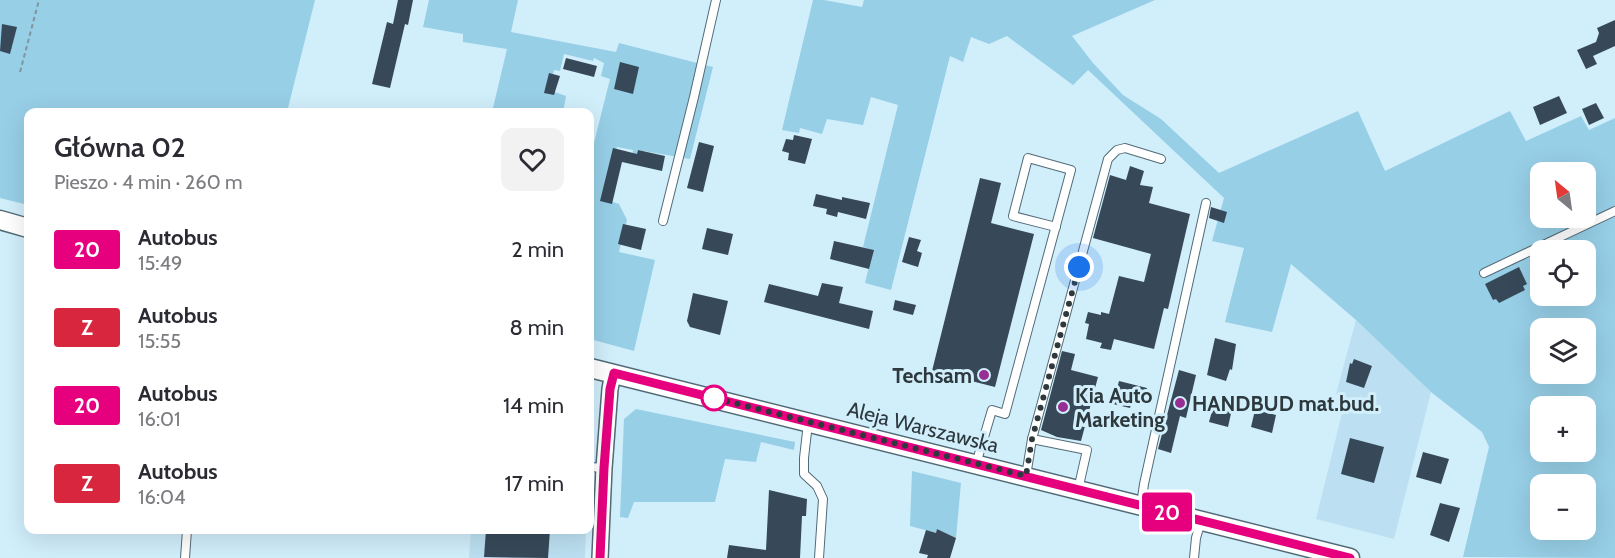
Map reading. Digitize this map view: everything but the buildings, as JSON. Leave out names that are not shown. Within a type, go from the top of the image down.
[{"type":"street","points":[[0,220],[24,227]]},
{"type":"street","name":"Aleja Warszawska","points":[[594,369],[1350,558]]},
{"type":"street","points":[[600,558],[597,468],[614,373]]},
{"type":"lane","points":[[663,221],[716,0]]},
{"type":"lane","points":[[1026,476],[1032,439],[1108,159],[1117,150],[1125,148],[1161,159]]},
{"type":"lane","points":[[976,464],[992,410],[1005,414],[1056,227],[1071,170],[1028,158],[1013,216],[1056,227]]},
{"type":"lane","points":[[1141,505],[1206,203]]},
{"type":"lane","points":[[1484,273],[1615,211]]},
{"type":"lane","points":[[808,422],[804,474],[817,486],[823,499],[819,558]]},
{"type":"lane","points":[[1032,439],[1087,450],[1078,490]]},
{"type":"lane","points":[[1194,558],[1201,520]]},
{"type":"lane","points":[[184,558],[187,534]]},
{"type":"path","points":[[20,72],[39,0]]},
{"type":"shaded area","points":[[0,0],[315,0],[288,108],[24,108],[24,204],[0,198]]},
{"type":"shaded area","points":[[429,0],[518,0],[511,32],[616,52],[619,43],[713,67],[690,159],[638,150],[634,164],[631,161],[633,150],[617,147],[606,200],[619,204],[627,220],[619,252],[655,260],[634,351],[594,340],[594,143],[610,79],[601,76],[604,63],[594,58],[593,61],[564,54],[560,71],[554,70],[549,90],[566,96],[564,108],[493,108],[507,49],[463,42],[463,34],[423,27]]},
{"type":"shaded area","points":[[813,0],[862,7],[864,0],[1155,0],[1072,36],[1123,95],[1161,119],[1219,173],[1358,111],[1385,171],[1510,111],[1526,141],[1581,116],[1589,130],[1615,118],[1615,558],[1463,557],[1489,447],[1482,432],[1431,392],[1356,320],[1291,264],[1272,332],[1225,322],[1244,248],[1212,241],[1224,198],[1088,70],[1073,85],[1007,36],[989,44],[971,37],[963,62],[950,56],[891,290],[865,283],[873,250],[863,247],[898,105],[871,97],[863,125],[827,119],[822,134],[800,128],[799,133],[782,130]]},
{"type":"shaded area","points":[[1356,320],[1431,392],[1394,539],[1316,519],[1346,397],[1336,394]]},
{"type":"shaded area","points":[[636,409],[795,442],[794,450],[761,442],[756,462],[725,459],[715,502],[634,502],[628,518],[620,517],[624,419]]},
{"type":"shaded area","points":[[912,471],[961,483],[956,538],[937,529],[936,533],[910,526]]},
{"type":"shaded area","points":[[471,534],[586,534],[585,558],[469,558]]},
{"type":"bus line","name":"20","points":[[600,558],[604,468],[610,389],[614,373],[1350,558]]},
{"type":"place","name":"Techsam","points":[[984,375]]},
{"type":"place","name":"HANDBUD mat.bud.","points":[[1180,403]]},
{"type":"place","name":"Kia Auto Marketing","points":[[1063,407]]},
{"type":"route","points":[[714,398],[710,397],[1026,476],[1032,439],[1079,267]]}]
